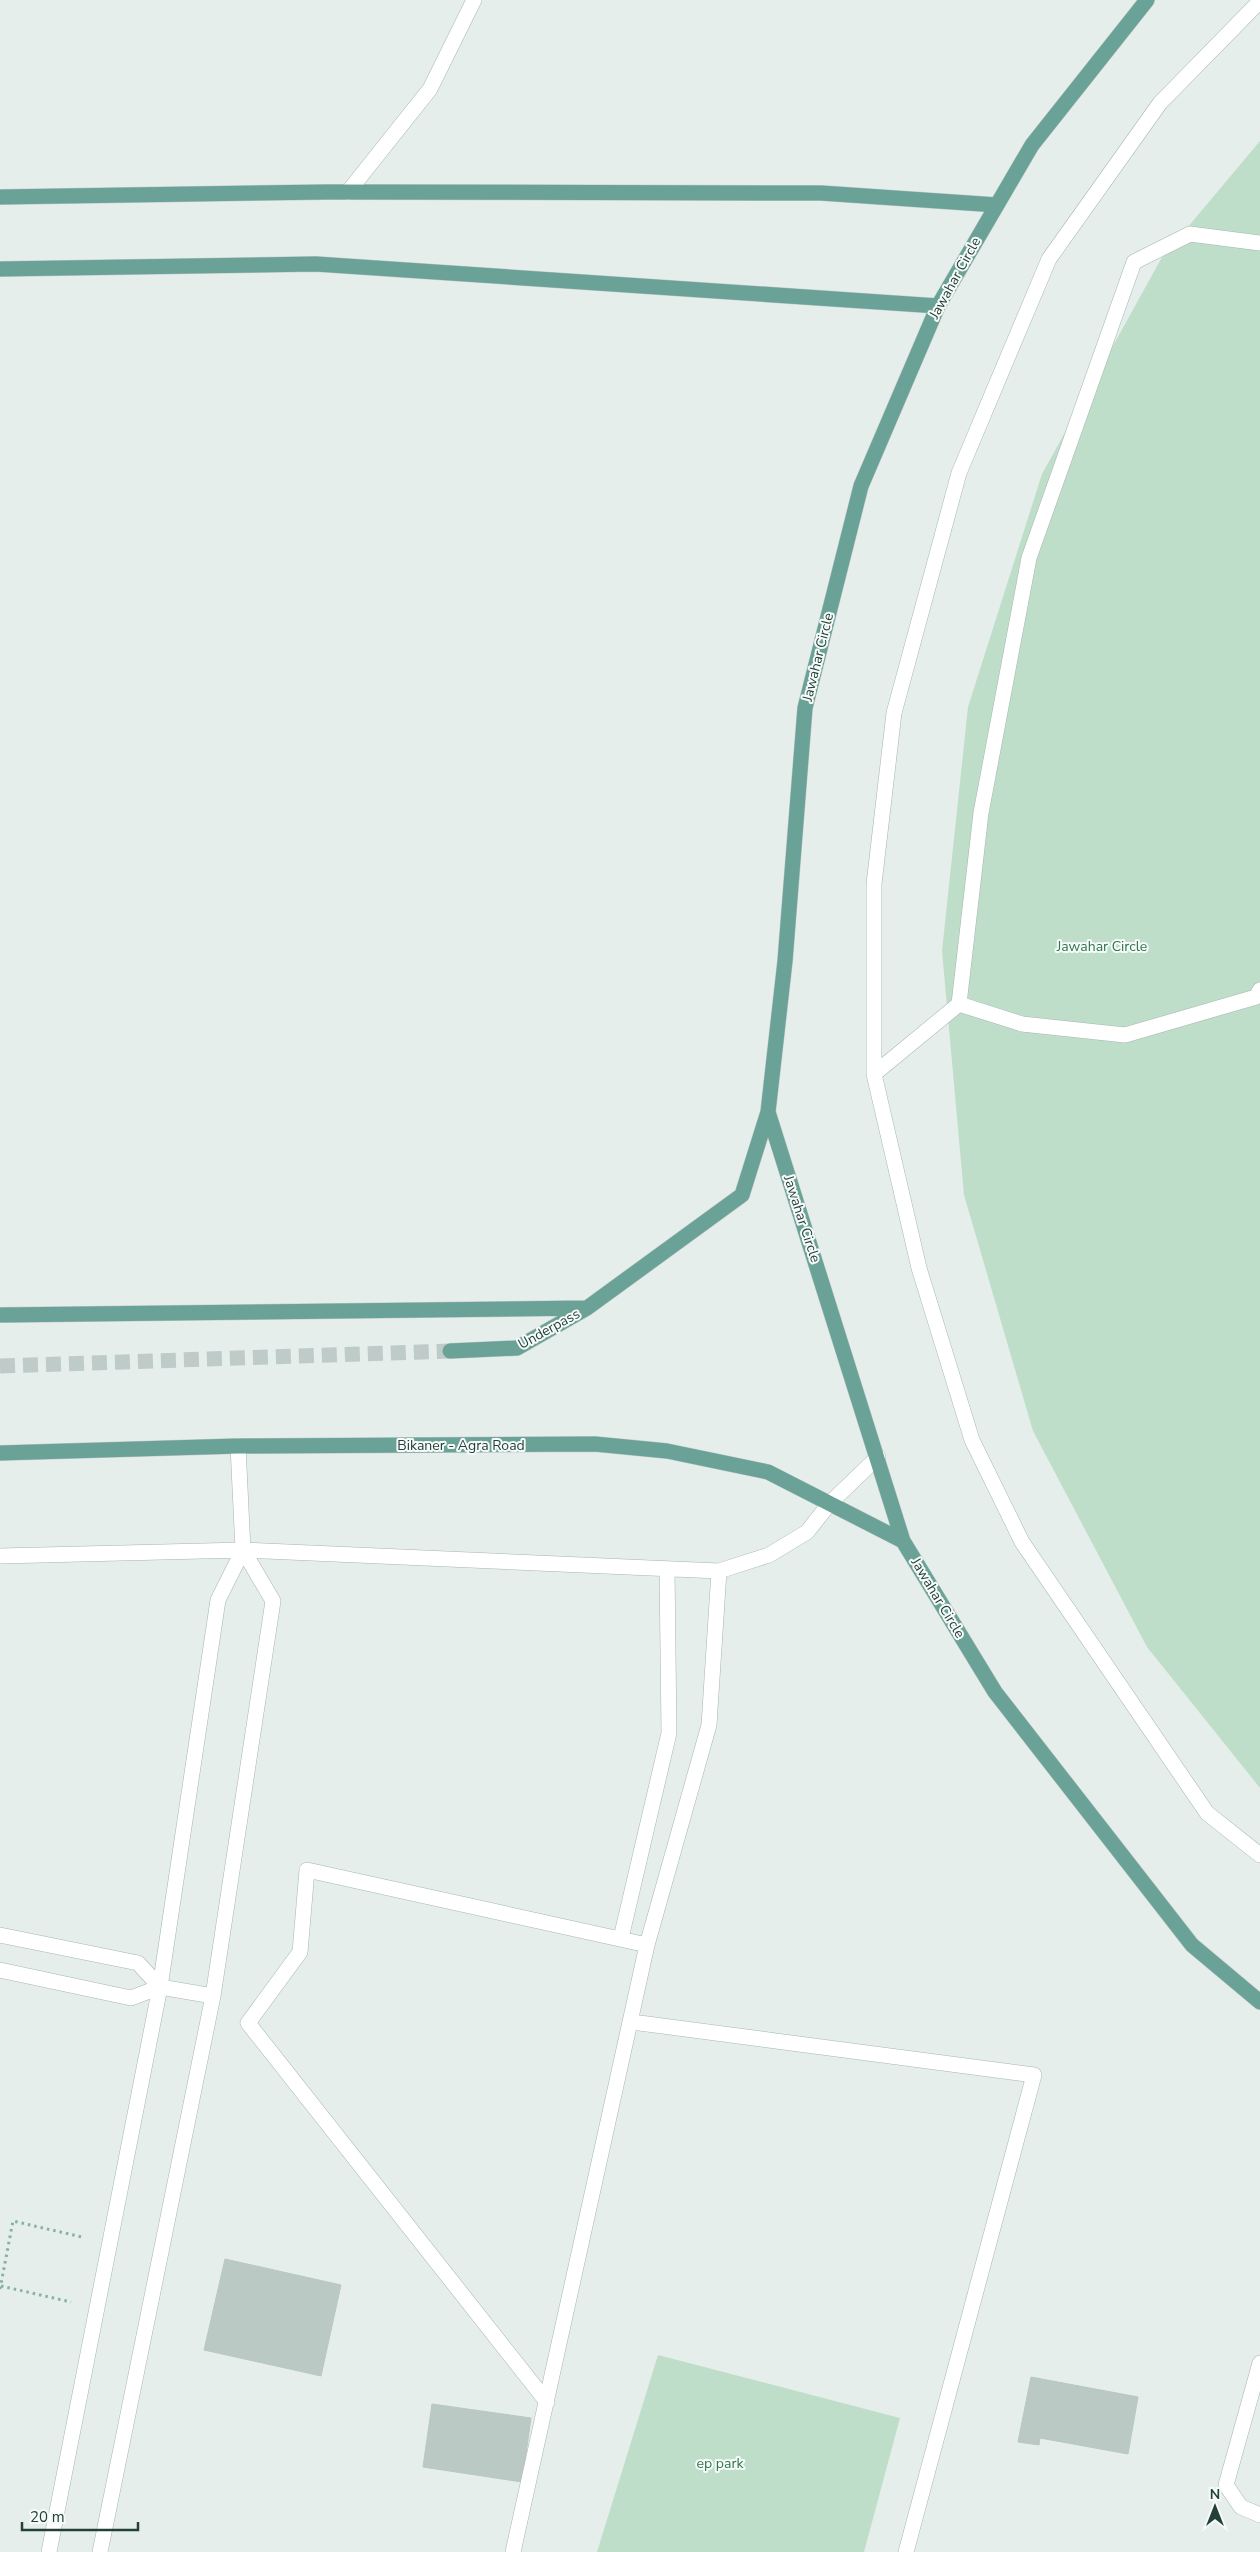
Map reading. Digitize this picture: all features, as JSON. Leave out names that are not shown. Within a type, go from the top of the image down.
[{"type":"main road","name":"Jawahar Circle","points":[[1148,0],[1032,145],[938,306],[861,486],[805,708],[785,961],[768,1112],[904,1541],[1001,1700],[1192,1945],[1260,2002]]},
{"type":"main road","points":[[0,197],[348,192],[821,193],[997,205]]},
{"type":"main road","points":[[0,269],[316,264],[938,306]]},
{"type":"main road","points":[[0,1315],[586,1308],[742,1195],[768,1112]]},
{"type":"main road","name":"Underpass","points":[[450,1351],[517,1348],[586,1308]]},
{"type":"main road","name":"Bikaner - Agra Road","points":[[0,1453],[238,1446],[595,1444],[667,1451],[768,1472],[904,1541]]},
{"type":"street","points":[[348,192],[430,89],[474,0]]},
{"type":"street","points":[[1260,1],[1160,104],[1049,259],[959,473],[894,713],[874,884],[874,1074],[918,1268],[972,1440],[1022,1542],[1207,1813],[1260,1855]]},
{"type":"street","points":[[874,1074],[959,1004],[981,813],[1029,558],[1134,262],[1190,234],[1260,242]]},
{"type":"street","points":[[959,1004],[1022,1024],[1125,1035],[1256,997],[1260,990]]},
{"type":"street","points":[[100,2552],[213,1996],[273,1601],[243,1550],[238,1446]]},
{"type":"street","points":[[0,1556],[243,1550],[719,1571],[769,1555],[806,1532],[830,1503],[878,1457]]},
{"type":"street","points":[[49,2552],[160,1987],[218,1600],[243,1550]]},
{"type":"street","points":[[621,1938],[668,1733],[667,1569]]},
{"type":"street","points":[[513,2552],[632,2022],[647,1945],[709,1725],[719,1571]]},
{"type":"street","points":[[547,2402],[248,2023],[300,1952],[306,1870],[647,1945]]},
{"type":"street","points":[[0,1935],[138,1963],[160,1987]]},
{"type":"street","points":[[0,1970],[131,1998],[160,1987],[213,1996]]},
{"type":"street","points":[[632,2022],[1034,2075],[906,2552]]},
{"type":"street","points":[[1260,2364],[1226,2485],[1241,2507],[1260,2515]]},
{"type":"path","points":[[97,2308],[0,2287],[13,2222],[110,2243]]},
{"type":"green space","name":"Jawahar Circle","points":[[1260,141],[1260,1788],[1147,1647],[1033,1431],[964,1195],[942,951],[968,707],[1042,474],[1161,259]]},
{"type":"green space","name":"ep park","points":[[658,2355],[900,2418],[864,2552],[597,2552]]},
{"type":"building","points":[[225,2259],[341,2285],[321,2376],[204,2350]]},
{"type":"building","points":[[1031,2377],[1138,2397],[1128,2454],[1040,2438],[1039,2445],[1018,2442]]},
{"type":"building","points":[[432,2404],[531,2418],[522,2482],[423,2467]]},
{"type":"tunnel","points":[[0,1366],[450,1351]]}]
